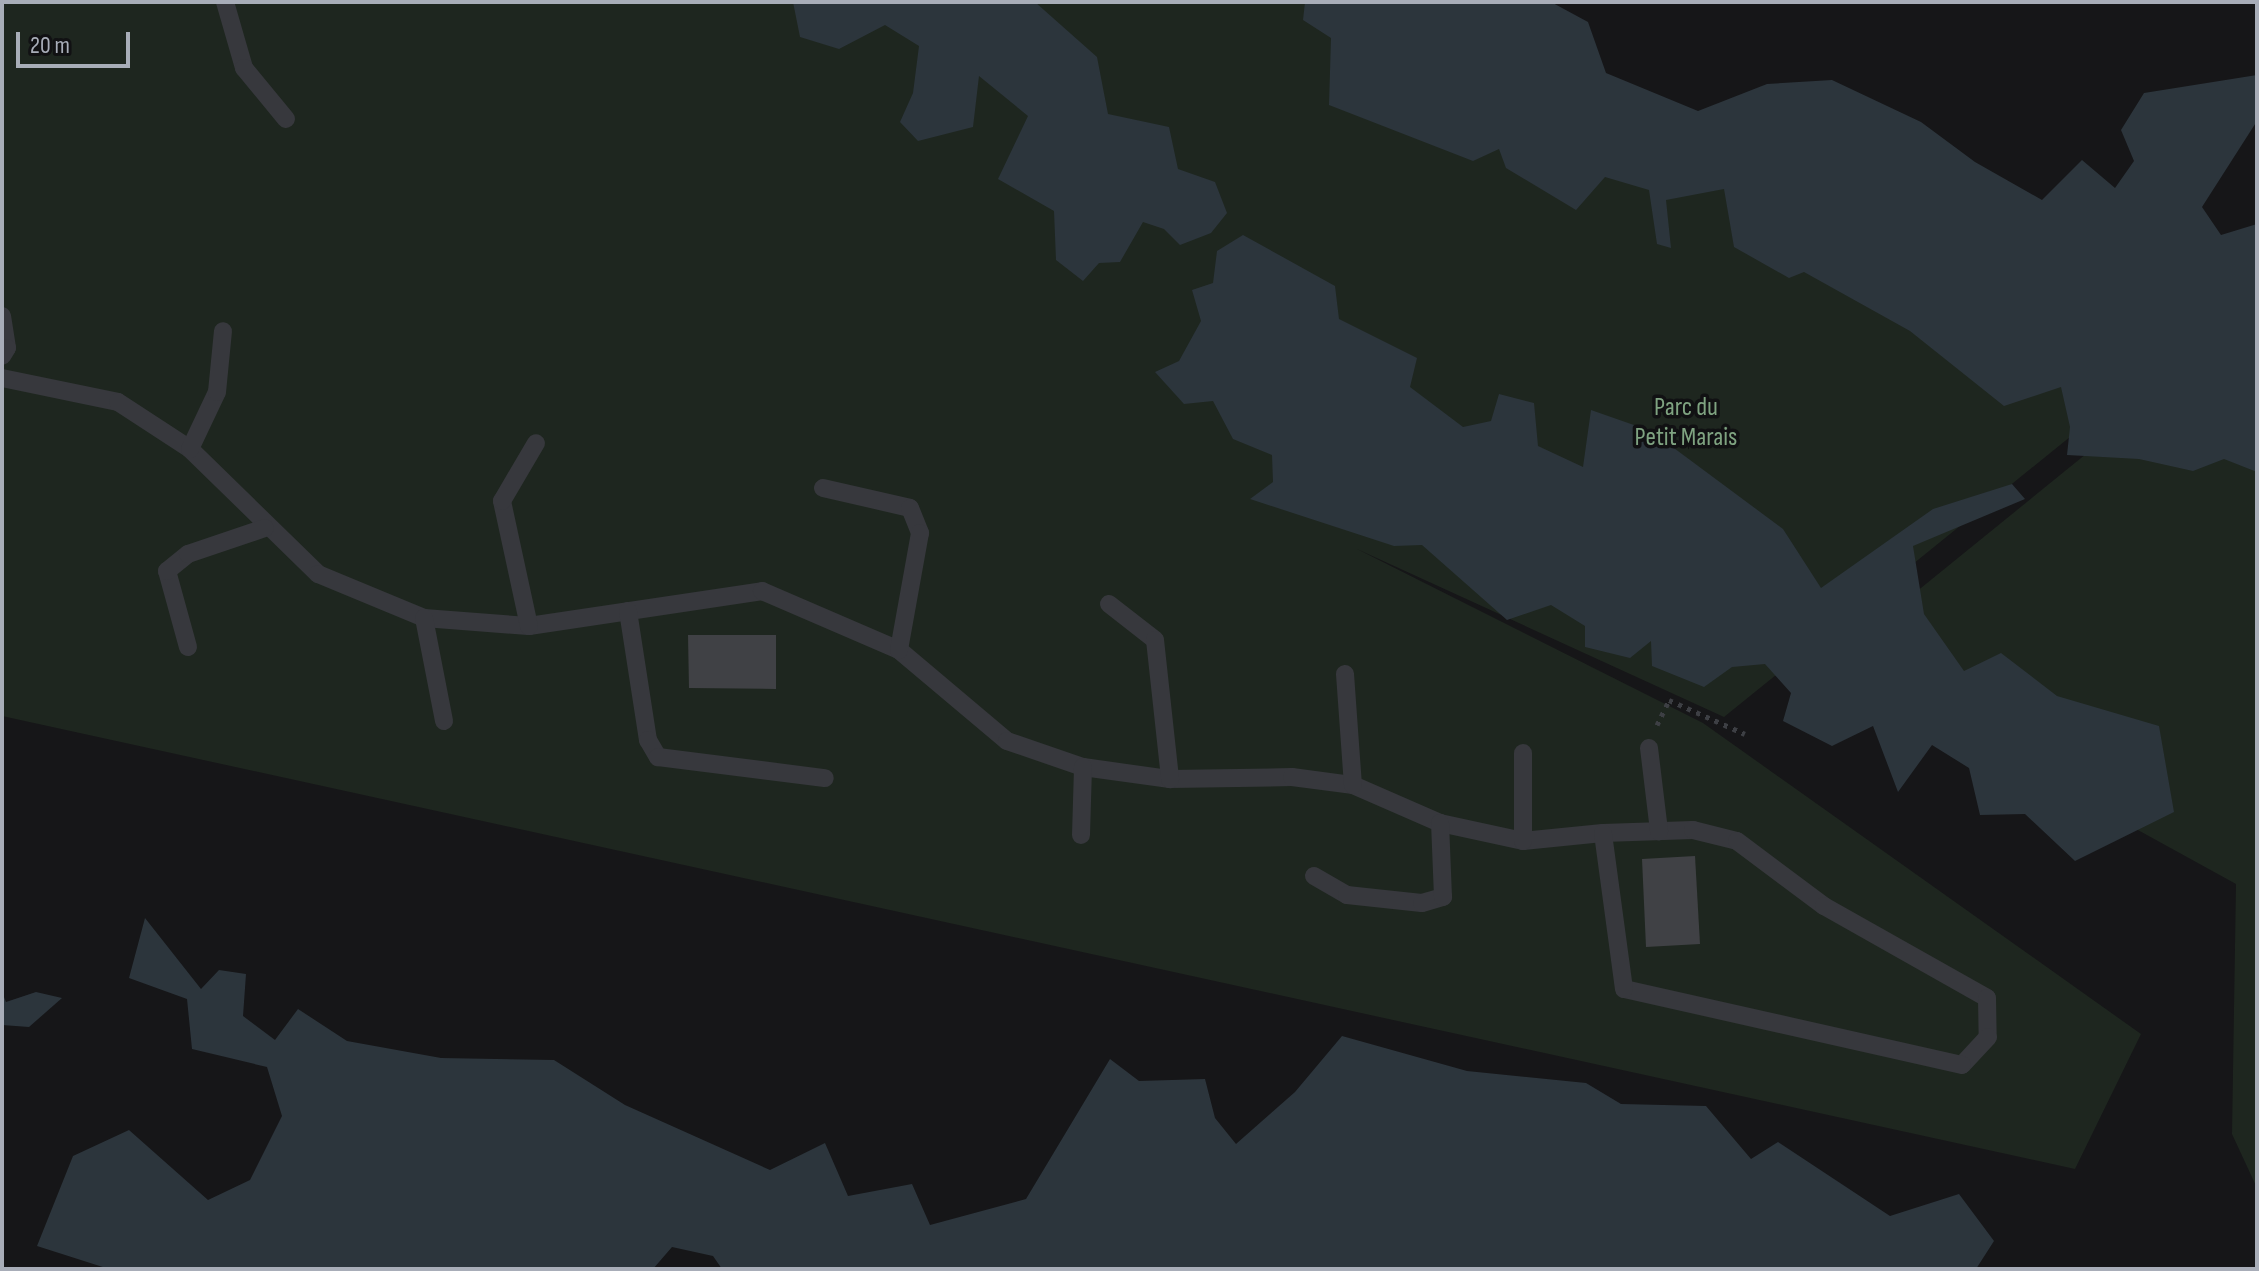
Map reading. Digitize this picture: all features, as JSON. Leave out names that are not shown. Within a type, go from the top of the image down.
[{"type":"lane","points":[[225,2],[244,68],[286,119]]},
{"type":"lane","points":[[2,316],[7,348],[2,356]]},
{"type":"lane","points":[[190,449],[217,392],[223,331]]},
{"type":"lane","points":[[2,378],[118,402],[190,449],[265,528],[318,574],[424,618],[529,626],[762,591],[899,650],[1007,741],[1083,767],[1170,779],[1292,777],[1353,785],[1440,823],[1523,841],[1603,833],[1693,830],[1737,841],[1824,906],[1987,998],[1988,1037],[1962,1065],[1624,989],[1603,833]]},
{"type":"lane","points":[[529,626],[502,501],[536,443]]},
{"type":"lane","points":[[823,488],[910,508],[920,533],[899,650]]},
{"type":"lane","points":[[188,647],[167,571],[188,554],[265,528]]},
{"type":"lane","points":[[1109,604],[1155,640],[1170,779]]},
{"type":"lane","points":[[628,611],[648,740],[658,757],[825,778]]},
{"type":"lane","points":[[424,618],[444,721]]},
{"type":"lane","points":[[1345,674],[1353,785]]},
{"type":"lane","points":[[1649,748],[1659,831]]},
{"type":"lane","points":[[1523,753],[1523,841]]},
{"type":"lane","points":[[1081,835],[1083,767]]},
{"type":"lane","points":[[1314,876],[1347,895],[1422,903],[1443,897],[1440,823]]},
{"type":"path","points":[[1649,748],[1669,700],[1745,734]]},
{"type":"green space","name":"Parc du Petit Marais","points":[[2,2],[1365,2],[2186,343],[1724,717],[1357,549],[1703,723],[2141,1034],[2075,1169],[2,716]]},
{"type":"green space","points":[[2139,411],[2257,463],[2257,1188],[2232,1134],[2236,884],[1831,661]]},
{"type":"shaded area","points":[[793,2],[1035,2],[1097,57],[1108,114],[1169,127],[1178,169],[1215,182],[1227,213],[1211,233],[1180,245],[1164,229],[1143,222],[1120,262],[1099,263],[1083,281],[1056,260],[1054,211],[998,179],[1028,116],[979,76],[973,127],[918,141],[900,122],[913,93],[919,46],[885,25],[839,49],[800,37]]},
{"type":"shaded area","points":[[1305,2],[1551,2],[1588,22],[1606,73],[1698,111],[1767,84],[1832,80],[1921,122],[1975,162],[2042,200],[2082,160],[2115,188],[2134,161],[2121,130],[2144,93],[2257,75],[2257,121],[2202,207],[2221,235],[2257,224],[2257,472],[2224,459],[2193,471],[2139,459],[2067,455],[2070,427],[2061,387],[2004,406],[1910,331],[1804,272],[1789,278],[1734,247],[1724,189],[1666,200],[1671,248],[1657,244],[1649,190],[1605,177],[1576,210],[1506,168],[1499,149],[1473,161],[1329,105],[1331,38],[1303,20]]},
{"type":"shaded area","points":[[1243,235],[1335,286],[1339,319],[1417,358],[1410,387],[1463,427],[1491,421],[1499,394],[1534,403],[1538,446],[1583,467],[1591,410],[1651,431],[1783,529],[1821,588],[1933,509],[2012,484],[2025,499],[1913,546],[1924,614],[1964,671],[2001,653],[2057,696],[2159,726],[2174,812],[2075,861],[2025,814],[1980,815],[1969,768],[1932,745],[1898,792],[1873,726],[1832,746],[1783,721],[1791,693],[1765,664],[1732,667],[1704,687],[1652,666],[1651,641],[1630,658],[1585,647],[1585,626],[1551,605],[1507,620],[1422,545],[1394,546],[1250,499],[1273,482],[1272,455],[1233,439],[1213,401],[1184,404],[1155,372],[1179,361],[1201,321],[1192,290],[1213,283],[1217,251]]},
{"type":"shaded area","points":[[145,918],[201,989],[219,970],[246,974],[243,1016],[275,1040],[298,1009],[347,1041],[441,1058],[554,1060],[625,1105],[770,1170],[825,1143],[848,1196],[912,1184],[930,1225],[1026,1199],[1110,1059],[1139,1081],[1205,1079],[1215,1118],[1236,1144],[1295,1092],[1342,1036],[1467,1071],[1586,1083],[1621,1104],[1706,1106],[1751,1159],[1778,1142],[1890,1216],[1959,1194],[1994,1241],[1976,1269],[722,1269],[713,1256],[672,1247],[653,1269],[109,1269],[37,1246],[73,1156],[129,1130],[208,1200],[250,1180],[282,1116],[267,1067],[192,1049],[187,999],[129,978]]},
{"type":"shaded area","points":[[2,992],[6,1002],[36,992],[62,998],[29,1027],[2,1025]]},
{"type":"building","points":[[688,635],[776,635],[776,689],[689,688]]},
{"type":"building","points":[[1695,856],[1700,944],[1646,947],[1642,859]]}]
